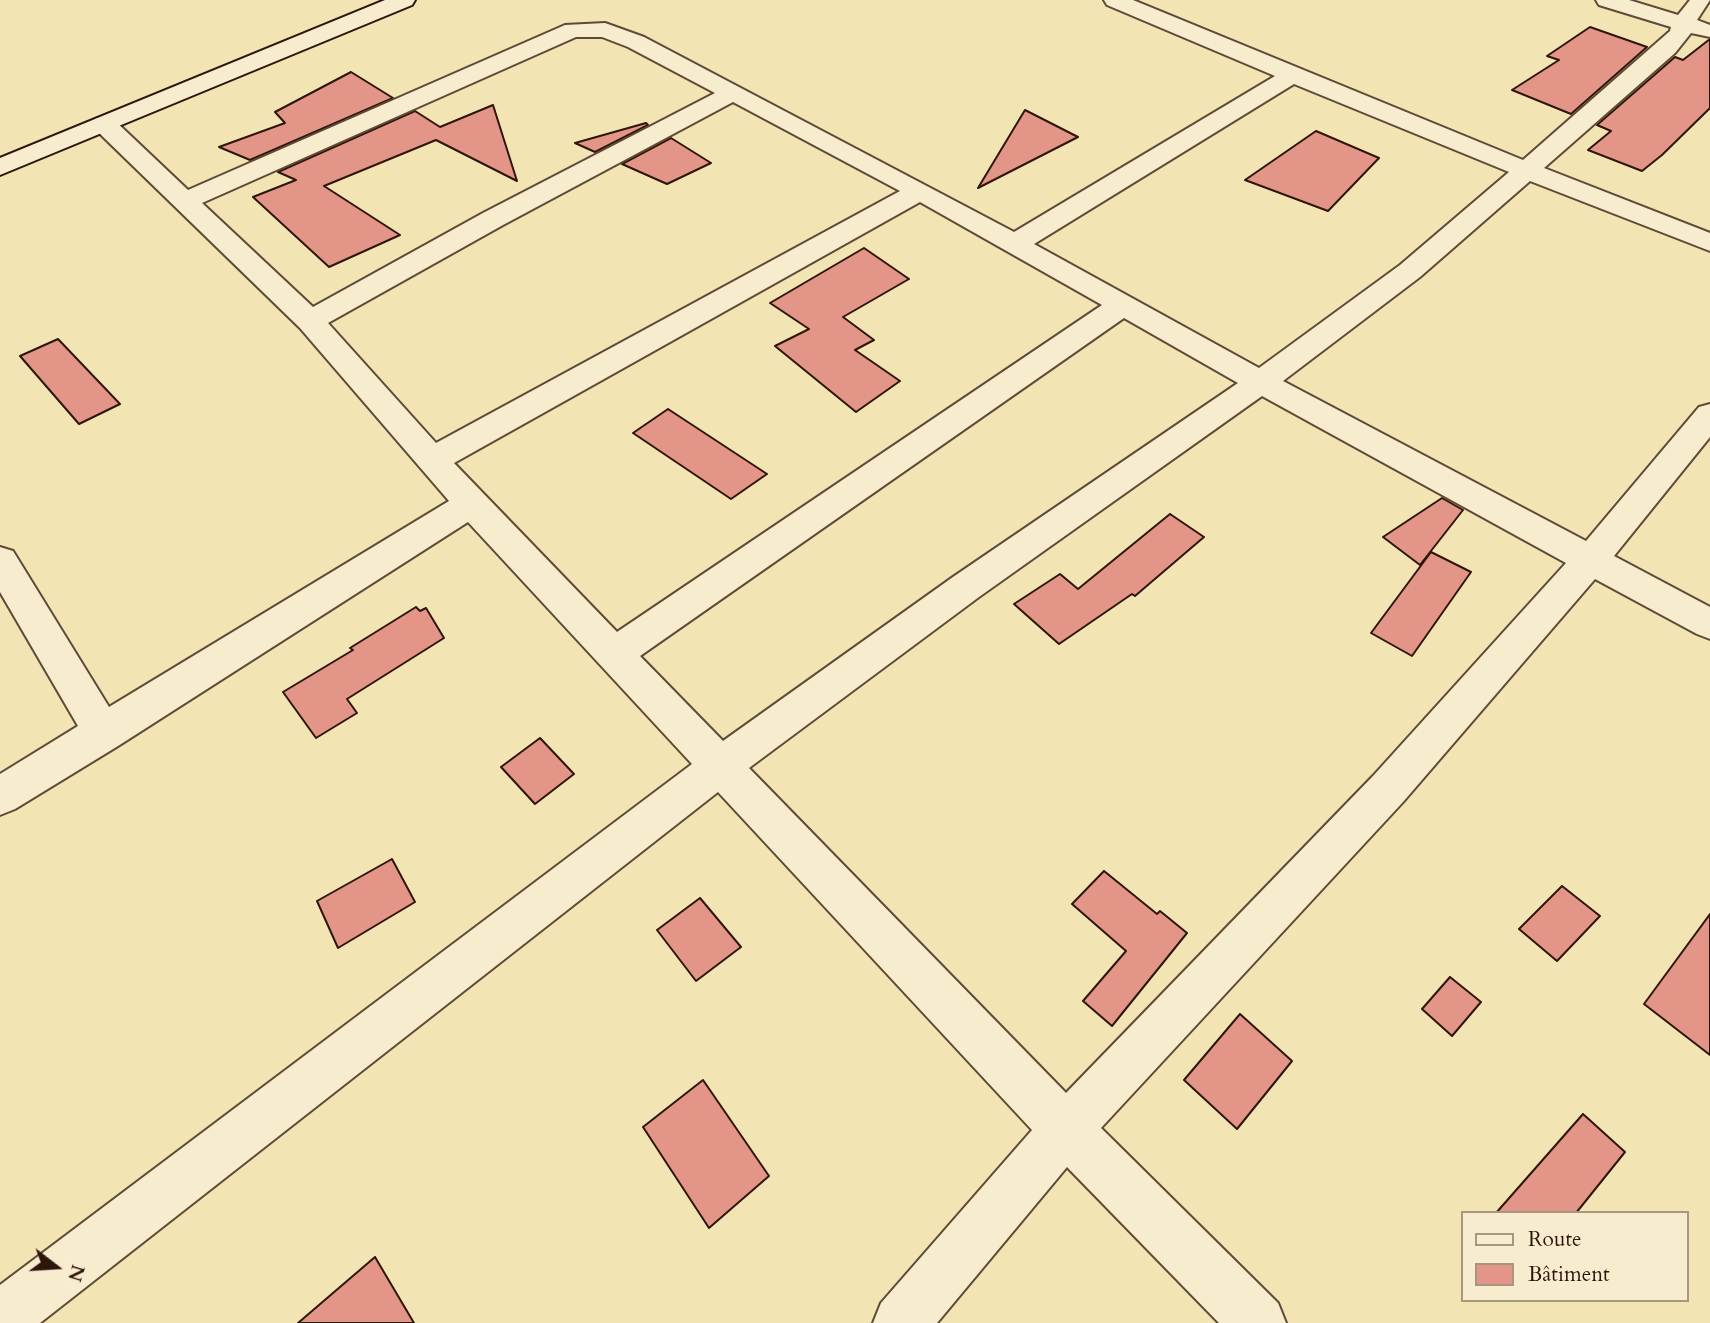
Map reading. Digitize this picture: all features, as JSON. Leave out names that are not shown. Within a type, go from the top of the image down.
[{"type":"street","points":[[0,167],[404,0]]},
{"type":"street","points":[[1115,0],[1292,75],[1710,243]]},
{"type":"street","points":[[1607,0],[1698,19]]},
{"type":"street","points":[[0,1319],[721,766],[967,587],[1261,382],[1409,271],[1698,19]]},
{"type":"street","points":[[187,200],[573,30],[606,30],[636,42],[920,191],[1261,382],[1710,624]]},
{"type":"street","points":[[1016,243],[1292,75]]},
{"type":"street","points":[[310,321],[494,219],[733,93]]},
{"type":"street","points":[[104,124],[187,200],[310,321],[471,504],[1066,1129],[1258,1323]]},
{"type":"street","points":[[434,459],[920,191]]},
{"type":"street","points":[[615,653],[1124,304]]},
{"type":"street","points":[[901,1323],[1066,1129],[1388,789],[1590,560],[1710,415]]},
{"type":"street","points":[[0,796],[104,734],[471,504]]},
{"type":"street","points":[[0,561],[104,734]]},
{"type":"building","points":[[1590,27],[1647,47],[1571,114],[1512,90],[1559,60],[1547,56]]},
{"type":"building","points":[[1710,39],[1710,108],[1662,155],[1642,171],[1588,150],[1611,131],[1597,125],[1675,57],[1683,60]]},
{"type":"building","points":[[351,72],[393,98],[250,160],[219,147],[285,123],[275,112]]},
{"type":"building","points":[[493,105],[517,181],[436,140],[324,186],[400,235],[329,267],[253,197],[296,180],[278,172],[415,111],[440,127]]},
{"type":"building","points":[[1025,110],[1078,137],[978,188]]},
{"type":"building","points":[[646,123],[648,125],[595,152],[575,143]]},
{"type":"building","points":[[1316,131],[1379,158],[1328,211],[1245,180]]},
{"type":"building","points":[[671,138],[711,163],[667,184],[622,164]]},
{"type":"building","points":[[864,248],[909,279],[843,317],[874,340],[855,350],[900,381],[856,412],[775,346],[809,329],[770,303]]},
{"type":"building","points":[[58,339],[120,404],[79,424],[20,356]]},
{"type":"building","points":[[668,409],[767,474],[731,499],[633,433]]},
{"type":"building","points":[[1442,498],[1463,510],[1420,565],[1383,537]]},
{"type":"building","points":[[1170,514],[1204,537],[1135,596],[1132,594],[1059,644],[1014,604],[1060,574],[1078,589]]},
{"type":"building","points":[[1431,552],[1471,572],[1412,656],[1371,633]]},
{"type":"building","points":[[416,607],[420,611],[426,608],[444,638],[347,699],[357,713],[316,738],[283,692],[353,650],[350,648]]},
{"type":"building","points":[[540,738],[574,774],[535,804],[501,767]]},
{"type":"building","points":[[392,859],[415,902],[338,948],[317,901]]},
{"type":"building","points":[[1104,871],[1157,914],[1160,911],[1187,933],[1112,1026],[1083,1001],[1126,951],[1072,904]]},
{"type":"building","points":[[1562,886],[1600,916],[1557,961],[1519,929]]},
{"type":"building","points":[[700,898],[741,947],[696,981],[657,930]]},
{"type":"building","points":[[1710,914],[1710,1055],[1644,1004]]},
{"type":"building","points":[[1450,977],[1481,1002],[1452,1036],[1422,1009]]},
{"type":"building","points":[[1240,1014],[1292,1061],[1237,1129],[1184,1080]]},
{"type":"building","points":[[703,1080],[769,1176],[709,1228],[643,1127]]},
{"type":"building","points":[[1583,1114],[1625,1152],[1578,1211],[1498,1211]]},
{"type":"building","points":[[375,1257],[414,1323],[298,1323]]}]
